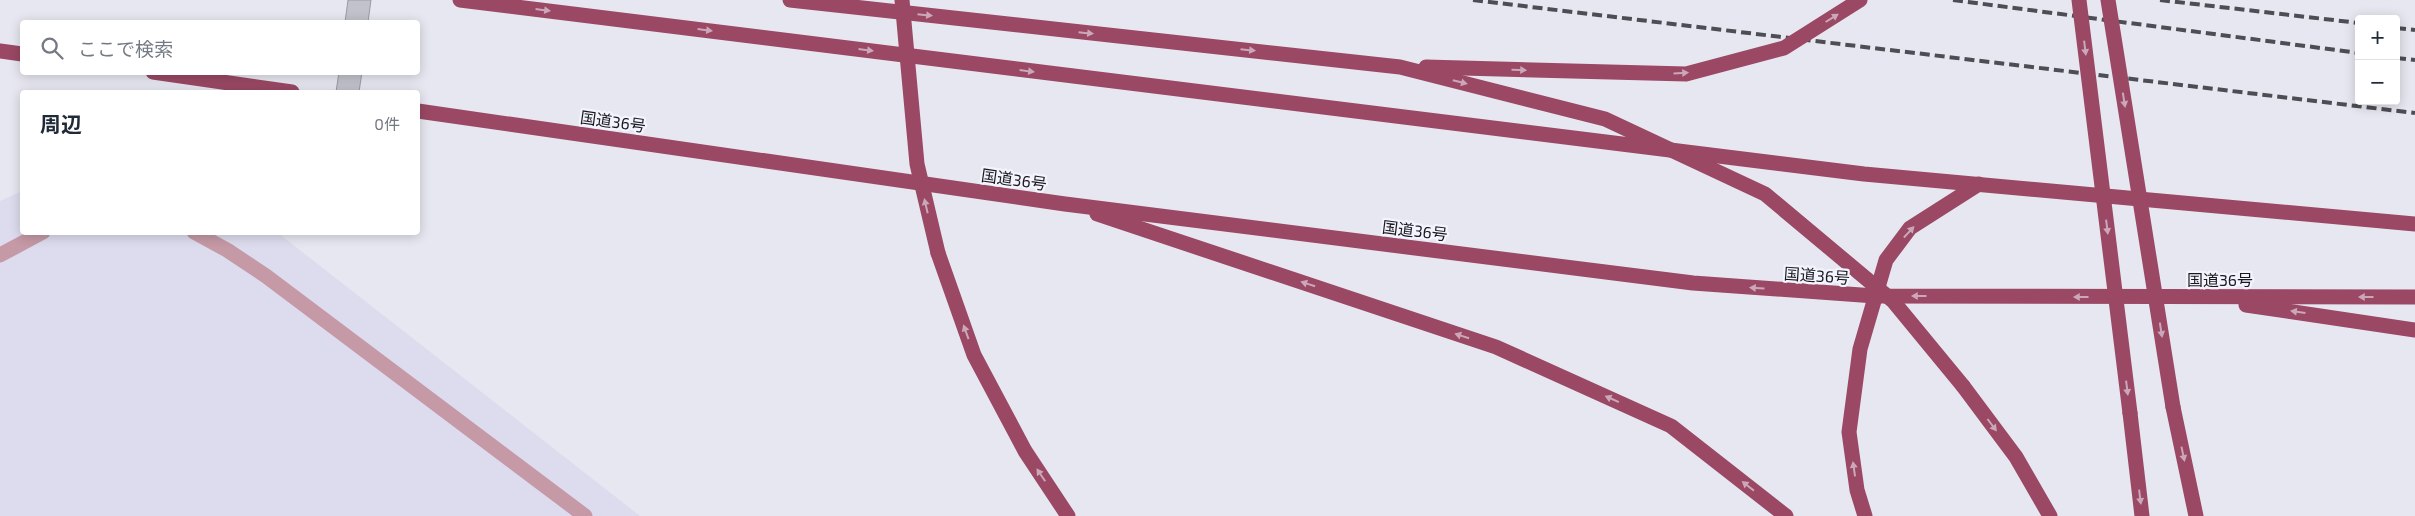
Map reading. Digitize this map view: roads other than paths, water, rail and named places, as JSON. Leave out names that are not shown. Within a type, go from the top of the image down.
[{"type":"highway","points":[[460,0],[1854,173],[2415,224]]},
{"type":"highway","points":[[790,0],[1400,67],[1686,74],[1784,48],[1860,0]]},
{"type":"highway","points":[[902,0],[916,164],[938,253],[974,355],[1025,452],[1068,516]]},
{"type":"highway","points":[[2079,0],[2142,516]]},
{"type":"highway","points":[[2108,0],[2173,407],[2196,516]]},
{"type":"highway","points":[[0,51],[20,54]]},
{"type":"highway","points":[[1400,67],[1605,119],[1765,194],[1893,301],[1963,386],[2016,457],[2050,516]]},
{"type":"highway","points":[[174,75],[278,90]]},
{"type":"highway","name":"国道36号","points":[[420,110],[1065,204],[1693,284],[1875,296],[2415,297]]},
{"type":"highway","points":[[1865,516],[1857,490],[1849,432],[1860,349],[1886,260],[1910,228],[1979,184]]},
{"type":"highway","points":[[1065,204],[1496,347],[1671,426],[1786,516]]},
{"type":"highway","points":[[2195,297],[2415,330]]},
{"type":"street","points":[[0,255],[37,235]]},
{"type":"street","points":[[200,235],[227,250],[266,276],[585,516]]},
{"type":"railway","points":[[1473,0],[2415,113]]},
{"type":"railway","points":[[1953,0],[2355,52]]},
{"type":"railway","points":[[2160,0],[2355,23]]},
{"type":"railway","points":[[2400,28],[2415,30]]},
{"type":"railway","points":[[2400,58],[2415,60]]}]
